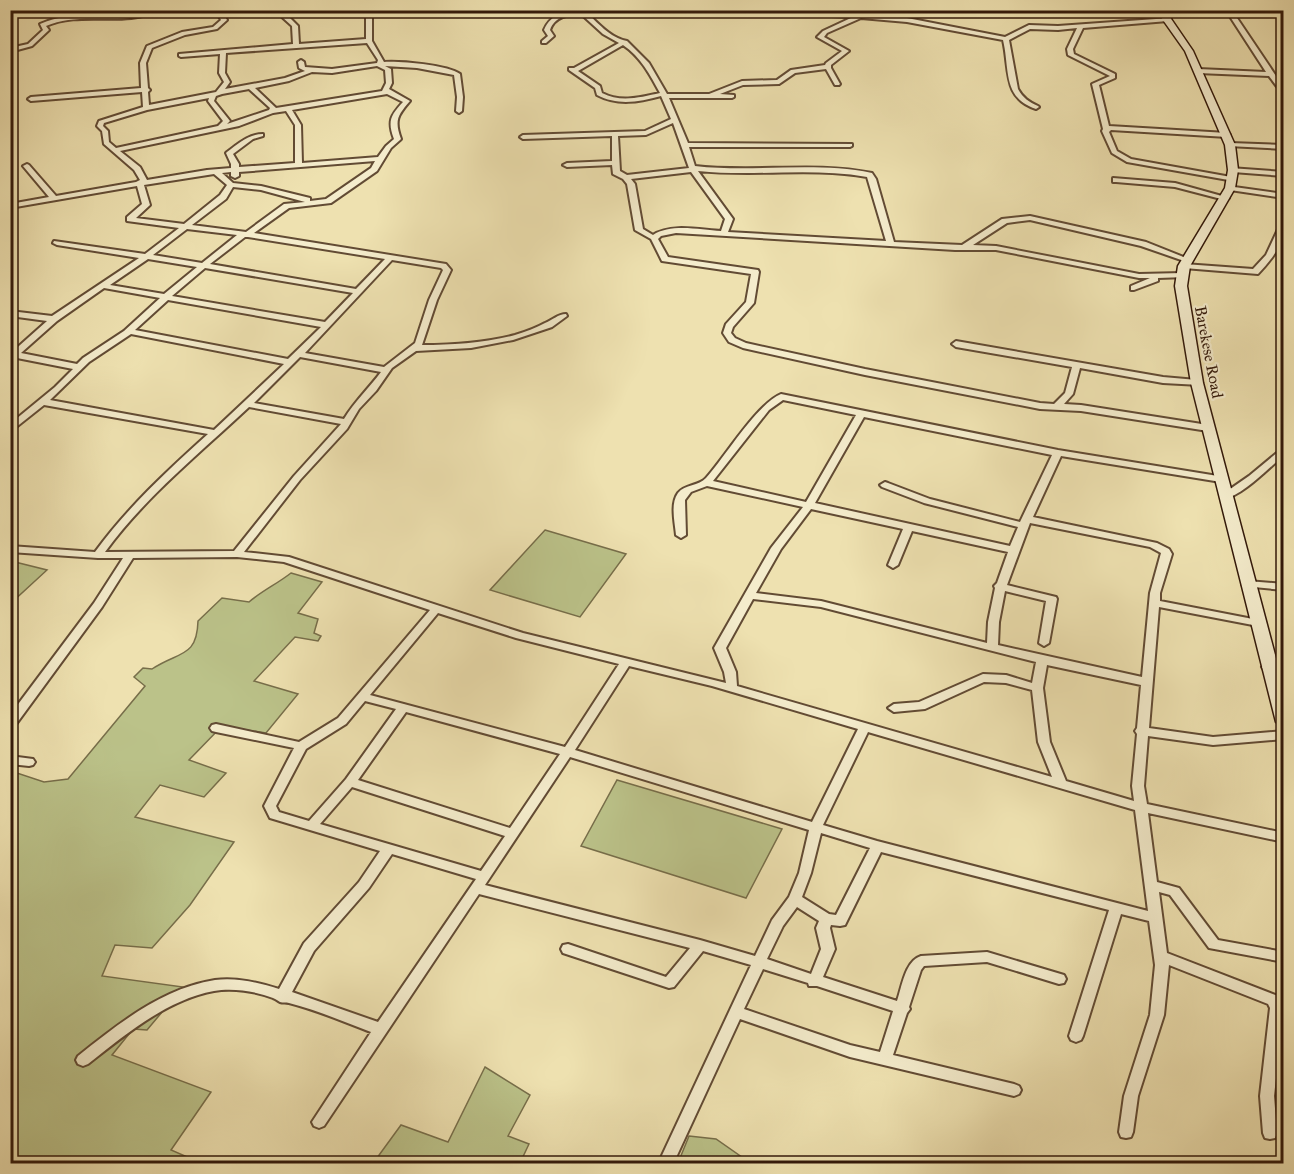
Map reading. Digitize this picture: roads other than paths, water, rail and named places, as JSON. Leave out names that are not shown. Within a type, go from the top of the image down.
[{"type":"main road","points":[[1164,14],[1189,51],[1229,140],[1230,184],[1185,267]]},
{"type":"main road","name":"Barekese Road","points":[[1185,267],[1181,286],[1183,307],[1197,383],[1284,722]]},
{"type":"street","points":[[10,50],[34,42],[46,30],[42,25],[52,21],[96,15],[141,15],[157,10]]},
{"type":"street","points":[[146,108],[144,63],[149,47],[184,33],[215,28],[224,20],[218,10]]},
{"type":"street","points":[[294,46],[296,45],[295,26],[285,17],[299,10]]},
{"type":"street","points":[[362,10],[369,16],[369,41],[382,64],[380,66],[388,69],[389,83],[386,92]]},
{"type":"street","points":[[705,10],[849,13],[917,22],[1006,39],[1029,27],[1081,26],[1164,14],[1284,13]]},
{"type":"street","points":[[544,42],[551,36],[547,30],[551,21],[561,14],[581,11],[598,24],[605,33],[625,42],[645,62],[663,95],[693,169],[702,177],[708,193],[717,200],[720,212],[729,219],[724,233]]},
{"type":"street","points":[[1230,12],[1284,94]]},
{"type":"street","points":[[828,67],[832,59],[846,51],[820,37],[860,16]]},
{"type":"street","points":[[1081,26],[1070,49],[1071,55],[1105,70],[1113,77],[1095,84],[1106,138],[1114,152],[1129,161],[1284,196]]},
{"type":"street","points":[[1006,39],[1011,54],[1016,96],[1022,102],[1036,106]]},
{"type":"street","points":[[182,55],[369,41]]},
{"type":"street","points":[[625,42],[573,69],[598,87],[598,94],[609,99],[630,100],[663,95],[732,96]]},
{"type":"street","points":[[223,52],[222,73],[227,82],[213,97],[146,108],[101,122],[106,143],[137,170],[142,182],[146,205],[130,219],[189,225],[446,267],[421,339],[415,348],[386,370],[237,554]]},
{"type":"street","points":[[301,62],[302,68],[312,70],[356,69],[382,64],[457,74],[459,111]]},
{"type":"street","points":[[828,67],[837,84]]},
{"type":"street","points":[[712,94],[742,83],[779,82],[793,71],[828,67]]},
{"type":"street","points":[[220,92],[287,80],[312,70]]},
{"type":"street","points":[[1198,71],[1273,77],[1284,80]]},
{"type":"street","points":[[252,88],[269,102],[273,108],[272,111]]},
{"type":"street","points":[[10,429],[43,402],[78,367],[129,331],[203,265],[245,234],[287,206],[328,201],[368,174],[388,147],[398,139],[394,129],[395,114],[407,102],[402,97],[386,92],[272,111],[220,128],[116,150]]},
{"type":"street","points":[[31,99],[146,94]]},
{"type":"street","points":[[213,97],[211,101],[227,121],[220,128]]},
{"type":"street","points":[[288,109],[297,125],[299,164]]},
{"type":"street","points":[[523,137],[646,133],[674,120]]},
{"type":"street","points":[[1106,129],[1284,147]]},
{"type":"street","points":[[615,134],[616,172],[626,177],[631,184],[639,230],[654,238],[662,257],[670,261],[755,272],[750,303],[729,326],[727,333],[743,345],[865,372],[1040,406],[1058,406],[1208,428]]},
{"type":"street","points":[[13,357],[54,319],[147,256],[223,197],[230,183],[236,178],[235,164],[229,153],[251,138],[261,135]]},
{"type":"street","points":[[684,145],[850,144]]},
{"type":"street","points":[[10,206],[215,171],[379,159]]},
{"type":"street","points":[[567,165],[615,163]]},
{"type":"street","points":[[27,166],[53,197]]},
{"type":"street","points":[[626,177],[693,169],[725,172],[828,171],[869,175],[890,242]]},
{"type":"street","points":[[215,171],[230,183],[261,188],[319,203]]},
{"type":"street","points":[[1116,180],[1175,185],[1230,184],[1284,174]]},
{"type":"street","points":[[964,247],[1005,221],[1030,218],[1143,243],[1185,267],[1255,273],[1270,256],[1283,227]]},
{"type":"street","points":[[654,238],[659,234],[676,231],[791,239],[996,248],[1086,267],[1158,277]]},
{"type":"street","points":[[57,243],[358,292]]},
{"type":"street","points":[[98,555],[116,529],[168,474],[247,404],[326,326],[391,257]]},
{"type":"street","points":[[1134,288],[1185,267]]},
{"type":"street","points":[[104,286],[326,326]]},
{"type":"street","points":[[10,313],[54,319]]},
{"type":"street","points":[[415,348],[470,347],[541,331],[562,316]]},
{"type":"street","points":[[129,331],[289,362]]},
{"type":"street","points":[[956,344],[1197,383]]},
{"type":"street","points":[[297,354],[386,370]]},
{"type":"street","points":[[13,357],[78,367]]},
{"type":"street","points":[[1058,406],[1069,394],[1077,365]]},
{"type":"street","points":[[707,483],[775,399],[794,398],[861,414],[1058,453],[1221,479]]},
{"type":"street","points":[[43,402],[216,433]]},
{"type":"street","points":[[247,404],[346,422]]},
{"type":"street","points":[[732,689],[730,672],[720,648],[776,548],[809,505],[861,414]]},
{"type":"street","points":[[1226,496],[1252,478],[1284,450]]},
{"type":"street","points":[[992,647],[993,615],[999,586],[1058,453]]},
{"type":"street","points":[[681,535],[682,491],[707,483],[1015,550]]},
{"type":"street","points":[[885,485],[927,501],[1026,523],[1153,545],[1165,550],[1167,554],[1155,593],[1137,786],[1150,859],[1154,917],[1162,957],[1157,1015],[1131,1096],[1126,1132]]},
{"type":"street","points":[[893,564],[909,527]]},
{"type":"street","points":[[10,549],[98,555],[237,554],[285,560],[520,636],[732,689],[1139,807],[1284,838]]},
{"type":"street","points":[[10,724],[98,605],[130,555]]},
{"type":"street","points":[[1247,585],[1284,587]]},
{"type":"street","points":[[999,586],[1052,600],[1044,643]]},
{"type":"street","points":[[749,595],[821,604],[1042,660],[1146,682]]},
{"type":"street","points":[[1155,603],[1258,623]]},
{"type":"street","points":[[436,609],[342,721],[301,746],[270,811],[485,877]]},
{"type":"street","points":[[1042,660],[1037,688],[1044,742],[1061,785]]},
{"type":"street","points":[[319,1122],[514,834],[626,662]]},
{"type":"street","points":[[1269,667],[1284,669]]},
{"type":"street","points":[[894,708],[921,706],[983,678],[1006,679],[1037,688]]},
{"type":"street","points":[[362,696],[567,752],[878,846],[1154,917]]},
{"type":"street","points":[[311,825],[350,782],[403,707]]},
{"type":"street","points":[[216,728],[301,746]]},
{"type":"street","points":[[665,1164],[738,1013],[777,924],[795,899],[806,873],[816,826],[864,728]]},
{"type":"street","points":[[1142,731],[1213,741],[1284,735]]},
{"type":"street","points":[[10,760],[29,762]]},
{"type":"street","points":[[350,782],[514,834]]},
{"type":"street","points":[[795,899],[826,919],[840,921],[878,846]]},
{"type":"street","points":[[282,997],[309,947],[364,885],[389,848]]},
{"type":"street","points":[[1152,885],[1174,891],[1214,944],[1284,957]]},
{"type":"street","points":[[476,888],[761,962],[814,982],[903,1009]]},
{"type":"street","points":[[1076,1036],[1117,907]]},
{"type":"street","points":[[814,982],[828,949],[823,927],[826,919]]},
{"type":"street","points":[[568,949],[669,983],[700,945]]},
{"type":"street","points":[[885,1058],[915,967],[921,961],[987,957],[1059,979]]},
{"type":"street","points":[[1162,957],[1274,1000],[1277,1008],[1267,1096],[1270,1133]]},
{"type":"street","points":[[82,1060],[119,1031],[148,1014],[200,990],[234,985],[282,997],[380,1029]]},
{"type":"street","points":[[738,1013],[849,1051],[1014,1090]]}]
